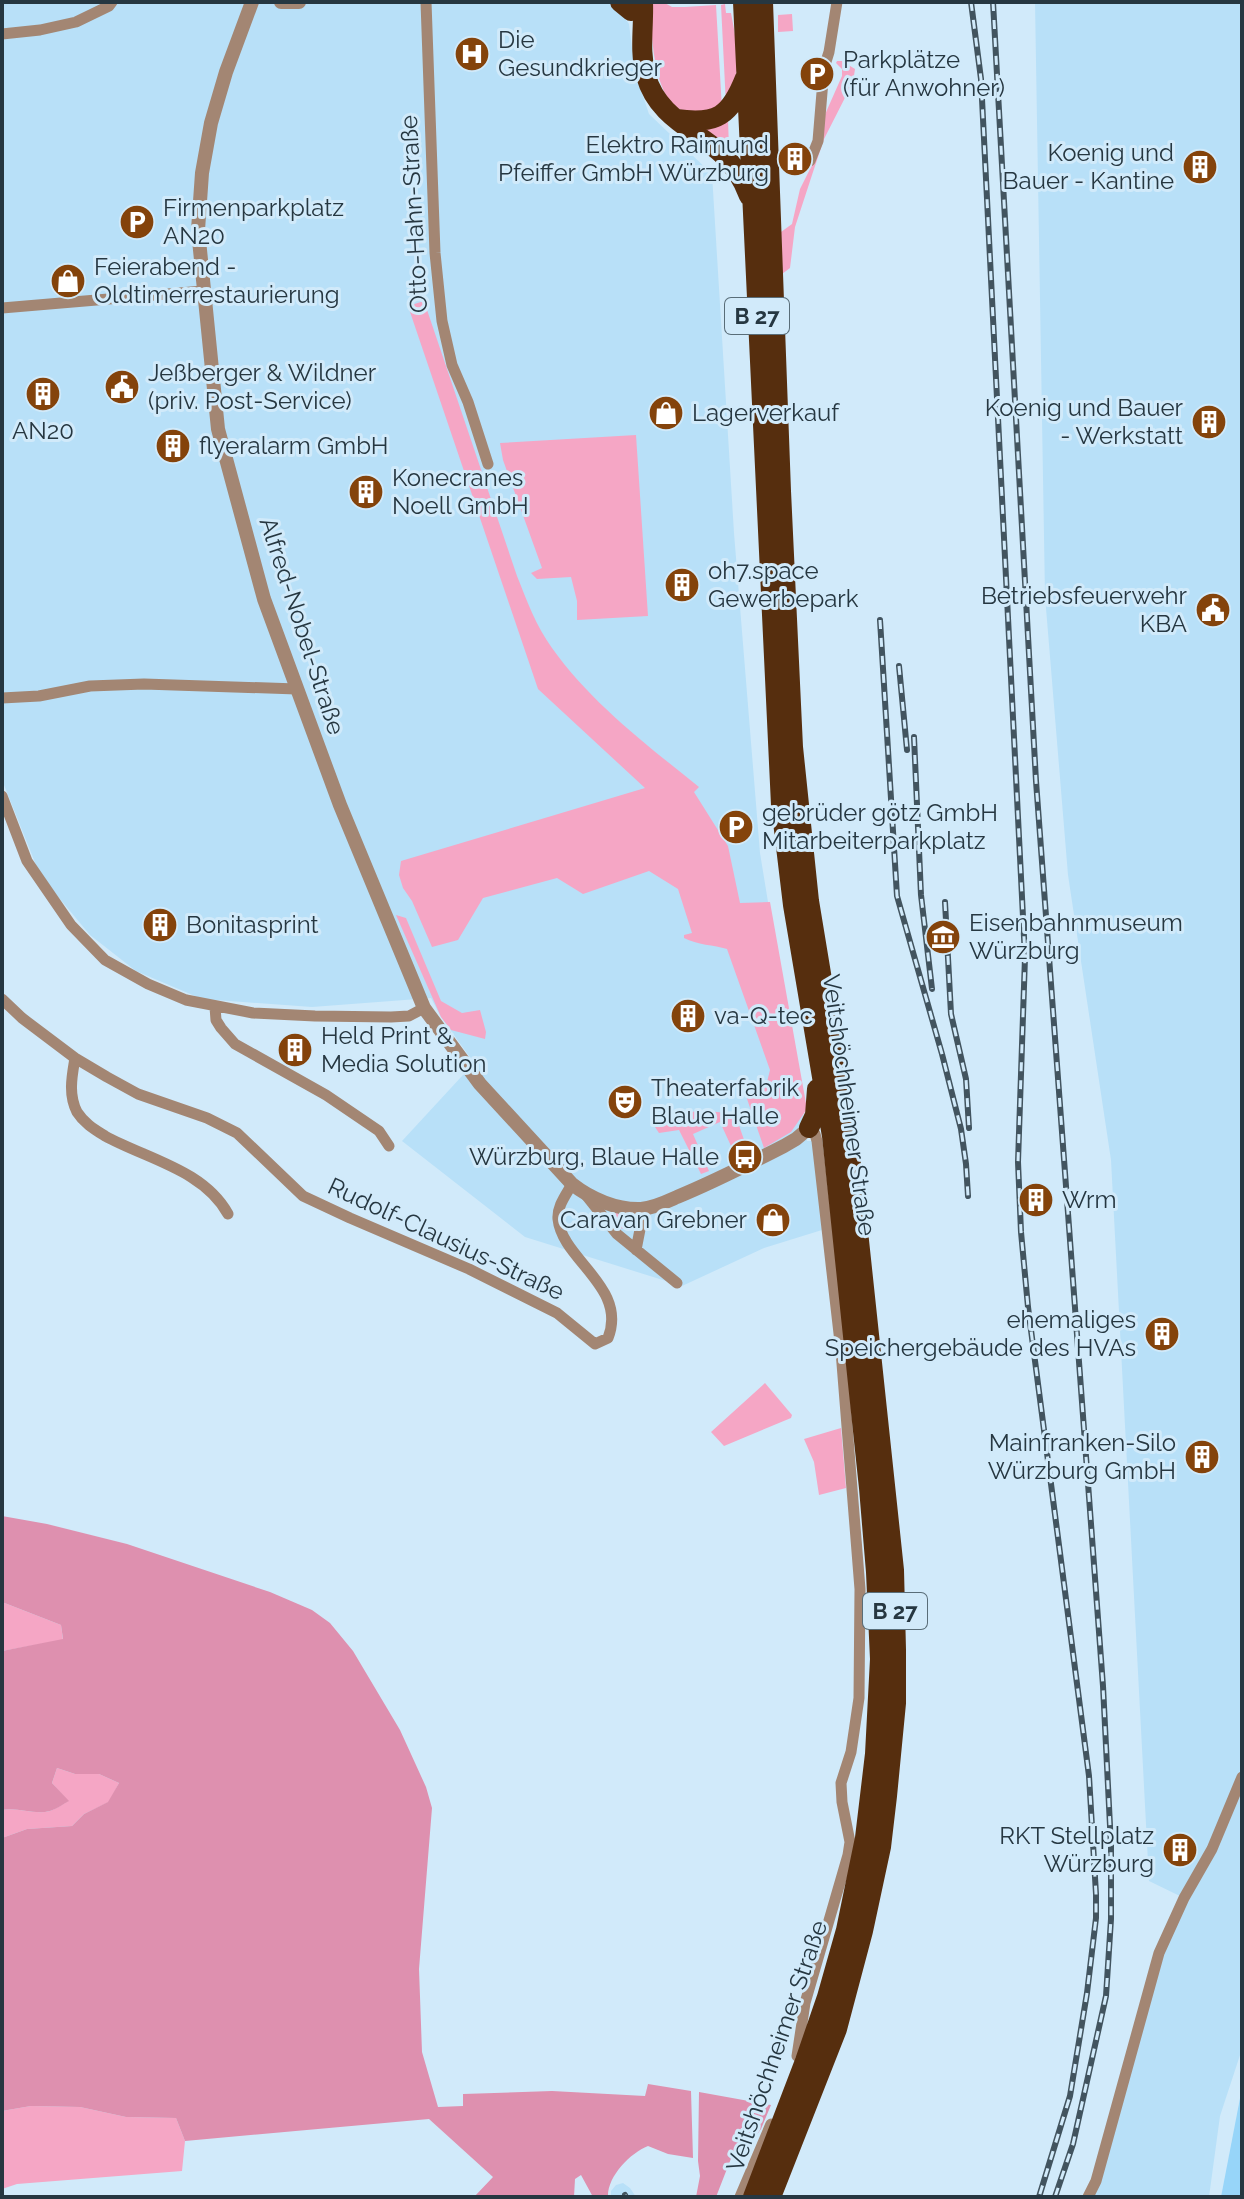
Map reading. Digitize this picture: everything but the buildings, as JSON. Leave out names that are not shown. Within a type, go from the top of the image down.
[{"type":"highway","name":"Veitshöchheimer Straße","points":[[743,2],[781,805],[793,905],[813,1018],[838,1072],[848,1137],[894,1570],[896,1703],[881,1847],[852,1975],[837,2029],[771,2197]]},
{"type":"highway","name":"Veitshöchheimer Straße","points":[[753,2197],[805,2061],[846,1930],[865,1838],[878,1709],[879,1645],[869,1488],[826,1044],[793,747],[763,2]]},
{"type":"highway","points":[[631,4],[643,18],[644,64],[657,101],[726,157],[741,177],[752,203]]},
{"type":"highway","points":[[676,119],[709,121],[725,112],[736,99],[747,75]]},
{"type":"highway","points":[[809,1128],[818,1090],[812,1057],[826,1044]]},
{"type":"street","points":[[2,34],[76,22],[112,2]]},
{"type":"street","name":"Alfred-Nobel-Straße","points":[[252,2],[211,123],[202,173],[198,230],[218,429],[264,599],[340,805],[424,1008],[480,1084],[572,1184],[586,1195],[617,1234],[677,1283]]},
{"type":"street","points":[[281,2],[299,2]]},
{"type":"street","name":"Otto-Hahn-Straße","points":[[426,2],[435,253],[442,321],[452,365],[488,464]]},
{"type":"street","points":[[810,161],[818,141],[824,68],[837,2]]},
{"type":"street","points":[[2,308],[203,291]]},
{"type":"street","points":[[2,698],[39,696],[90,686],[131,684],[297,689]]},
{"type":"street","points":[[2,796],[27,861],[71,925],[105,960],[148,984],[186,1000],[253,1013],[391,1017],[409,1016],[424,1008]]},
{"type":"street","name":"Rudolf-Clausius-Straße","points":[[2,999],[75,1058],[138,1094],[207,1118],[237,1133],[303,1196],[469,1269],[557,1313],[595,1344],[608,1338],[614,1322],[604,1291],[562,1233],[558,1219],[561,1203],[572,1184]]},
{"type":"street","points":[[215,1007],[216,1020],[235,1044],[326,1095],[379,1131],[389,1146]]},
{"type":"street","points":[[75,1058],[70,1082],[75,1108],[83,1120],[117,1142],[188,1174],[220,1199],[228,1214]]},
{"type":"street","points":[[636,1250],[644,1209],[753,1162],[796,1139],[809,1128]]},
{"type":"street","name":"Veitshöchheimer Straße","points":[[740,2197],[798,2054],[805,2003],[850,1842],[841,1783],[851,1752],[859,1698],[860,1589],[841,1351],[817,1141],[809,1128]]},
{"type":"street","name":"Alfred-Nobel-Straße","points":[[586,1195],[628,1208],[644,1209]]},
{"type":"street","points":[[1088,2197],[1096,2181],[1159,1953],[1184,1898],[1212,1849],[1242,1777]]},
{"type":"shaded area","points":[[2,2],[605,2],[621,13],[629,24],[635,72],[649,114],[712,174],[734,533],[760,853],[807,1141],[813,1141],[822,1230],[764,1248],[682,1286],[525,1237],[402,1141],[474,1063],[431,998],[312,1007],[202,999],[136,971],[90,935],[40,875],[2,780]]},
{"type":"shaded area","points":[[650,2],[663,2],[672,7],[716,5],[722,109],[713,112],[686,111],[670,101],[655,60]]},
{"type":"shaded area","points":[[1035,2],[1242,2],[1242,2049],[1220,2116],[1209,2197],[1089,2197],[1159,1953],[1184,1898],[1149,1881],[1111,1160],[1068,875],[1045,596]]},
{"type":"shaded area","points":[[725,4],[726,13],[731,13],[736,40],[737,71],[726,105],[721,5]]},
{"type":"shaded area","points":[[792,14],[793,31],[778,32],[778,15]]},
{"type":"shaded area","points":[[837,61],[855,69],[853,82],[824,139],[795,227],[790,268],[782,274],[781,232],[792,224],[800,189],[815,159],[823,119],[842,76]]},
{"type":"shaded area","points":[[728,119],[729,149],[707,135],[705,125]]},
{"type":"shaded area","points":[[424,301],[517,576],[541,631],[567,668],[602,705],[699,787],[694,792],[728,846],[740,903],[770,902],[807,1109],[791,1132],[764,1148],[746,1096],[767,1082],[770,1070],[727,949],[684,938],[684,935],[692,933],[678,889],[649,871],[583,894],[557,878],[483,898],[458,940],[432,947],[403,888],[399,875],[401,861],[645,788],[538,689],[408,306]]},
{"type":"shaded area","points":[[636,435],[648,616],[577,620],[577,601],[571,577],[537,579],[531,573],[542,568],[503,460],[500,443]]},
{"type":"shaded area","points":[[396,915],[406,918],[441,1001],[462,1013],[480,1010],[485,1039],[451,1030],[441,1017]]},
{"type":"shaded area","points":[[699,1110],[735,1114],[749,1154],[737,1159],[720,1122],[693,1134],[709,1171],[701,1174],[679,1130],[659,1133],[653,1124]]},
{"type":"shaded area","points":[[616,1213],[633,1217],[636,1223],[634,1228],[620,1228],[612,1217]]},
{"type":"shaded area","points":[[765,1383],[792,1415],[791,1418],[724,1446],[711,1432]]},
{"type":"shaded area","points":[[841,1428],[846,1488],[819,1495],[814,1462],[804,1439]]},
{"type":"shaded area","points":[[2,1516],[127,1544],[270,1592],[312,1610],[330,1623],[353,1651],[400,1730],[426,1787],[432,1808],[419,1969],[422,2052],[438,2107],[463,2106],[463,2094],[552,2091],[645,2096],[648,2084],[691,2091],[693,2158],[668,2154],[648,2146],[634,2154],[615,2174],[608,2197],[593,2197],[581,2175],[575,2179],[574,2197],[474,2197],[493,2177],[429,2119],[185,2141],[176,2118],[126,2117],[80,2107],[31,2106],[2,2111],[2,1838],[27,1829],[72,1826],[84,1814],[108,1802],[119,1783],[99,1774],[75,1774],[57,1768],[52,1783],[69,1801],[44,1812],[2,1810],[2,1651],[63,1639],[61,1625],[2,1602]]},
{"type":"shaded area","points":[[2,1602],[61,1625],[63,1640],[2,1651]]},
{"type":"shaded area","points":[[57,1768],[75,1774],[99,1774],[119,1783],[109,1802],[84,1814],[72,1826],[27,1829],[2,1838],[2,1810],[44,1812],[68,1801],[52,1783]]},
{"type":"shaded area","points":[[1242,2088],[1242,2197],[1221,2197]]},
{"type":"shaded area","points":[[699,2092],[771,2105],[753,2140],[732,2156],[716,2197],[696,2197],[700,2176]]},
{"type":"shaded area","points":[[31,2106],[80,2107],[126,2117],[176,2118],[185,2141],[182,2171],[17,2184],[2,2189],[2,2111]]},
{"type":"shaded area","points":[[623,2183],[636,2197],[611,2197],[616,2185]]},
{"type":"railway","points":[[971,2],[981,79],[1025,957],[1018,1162],[1021,1232],[1089,1776],[1096,1894],[1087,1993],[1070,2096],[1039,2197]]},
{"type":"railway","points":[[993,2],[1036,781],[1103,1686],[1111,1846],[1111,1919],[1106,1996],[1073,2144],[1055,2197]]},
{"type":"railway","points":[[880,620],[897,896],[961,1129],[968,1196]]},
{"type":"railway","points":[[899,666],[907,750]]},
{"type":"railway","points":[[914,737],[921,895],[932,989]]},
{"type":"railway","points":[[945,902],[951,1014],[966,1079],[969,1128]]},
{"type":"place","name":"Die Gesundkrieger","points":[[472,54]]},
{"type":"place","name":"Parkplätze (für Anwohner)","points":[[817,74]]},
{"type":"place","name":"Elektro Raimund Pfeiffer GmbH Würzburg","points":[[795,159]]},
{"type":"place","name":"Koenig und Bauer - Kantine","points":[[1200,167]]},
{"type":"place","name":"Firmenparkplatz AN20","points":[[137,222]]},
{"type":"place","name":"Feierabend - Oldtimerrestaurierung","points":[[68,281]]},
{"type":"place","name":"Jeßberger & Wildner (priv. Post-Service)","points":[[122,387]]},
{"type":"place","name":"AN20","points":[[43,394]]},
{"type":"place","name":"Lagerverkauf","points":[[666,413]]},
{"type":"place","name":"Koenig und Bauer - Werkstatt","points":[[1209,422]]},
{"type":"place","name":"flyeralarm GmbH","points":[[173,446]]},
{"type":"place","name":"Konecranes Noell GmbH","points":[[366,492]]},
{"type":"place","name":"oh7.space Gewerbepark","points":[[682,585]]},
{"type":"place","name":"Betriebsfeuerwehr KBA","points":[[1213,610]]},
{"type":"place","name":"gebrüder götz GmbH Mitarbeiterparkplatz","points":[[736,827]]},
{"type":"place","name":"Bonitasprint","points":[[160,925]]},
{"type":"place","name":"Eisenbahnmuseum Würzburg","points":[[943,937]]},
{"type":"place","name":"va-Q-tec","points":[[688,1016]]},
{"type":"place","name":"Held Print & Media Solution","points":[[295,1050]]},
{"type":"place","name":"Theaterfabrik Blaue Halle","points":[[625,1102]]},
{"type":"place","name":"Würzburg, Blaue Halle","points":[[745,1157]]},
{"type":"place","name":"Wrm","points":[[1036,1200]]},
{"type":"place","name":"Caravan Grebner","points":[[773,1220]]},
{"type":"place","name":"ehemaliges Speichergebäude des HVAs","points":[[1162,1334]]},
{"type":"place","name":"Mainfranken-Silo Würzburg GmbH","points":[[1202,1457]]},
{"type":"place","name":"RKT Stellplatz Würzburg","points":[[1180,1850]]}]
